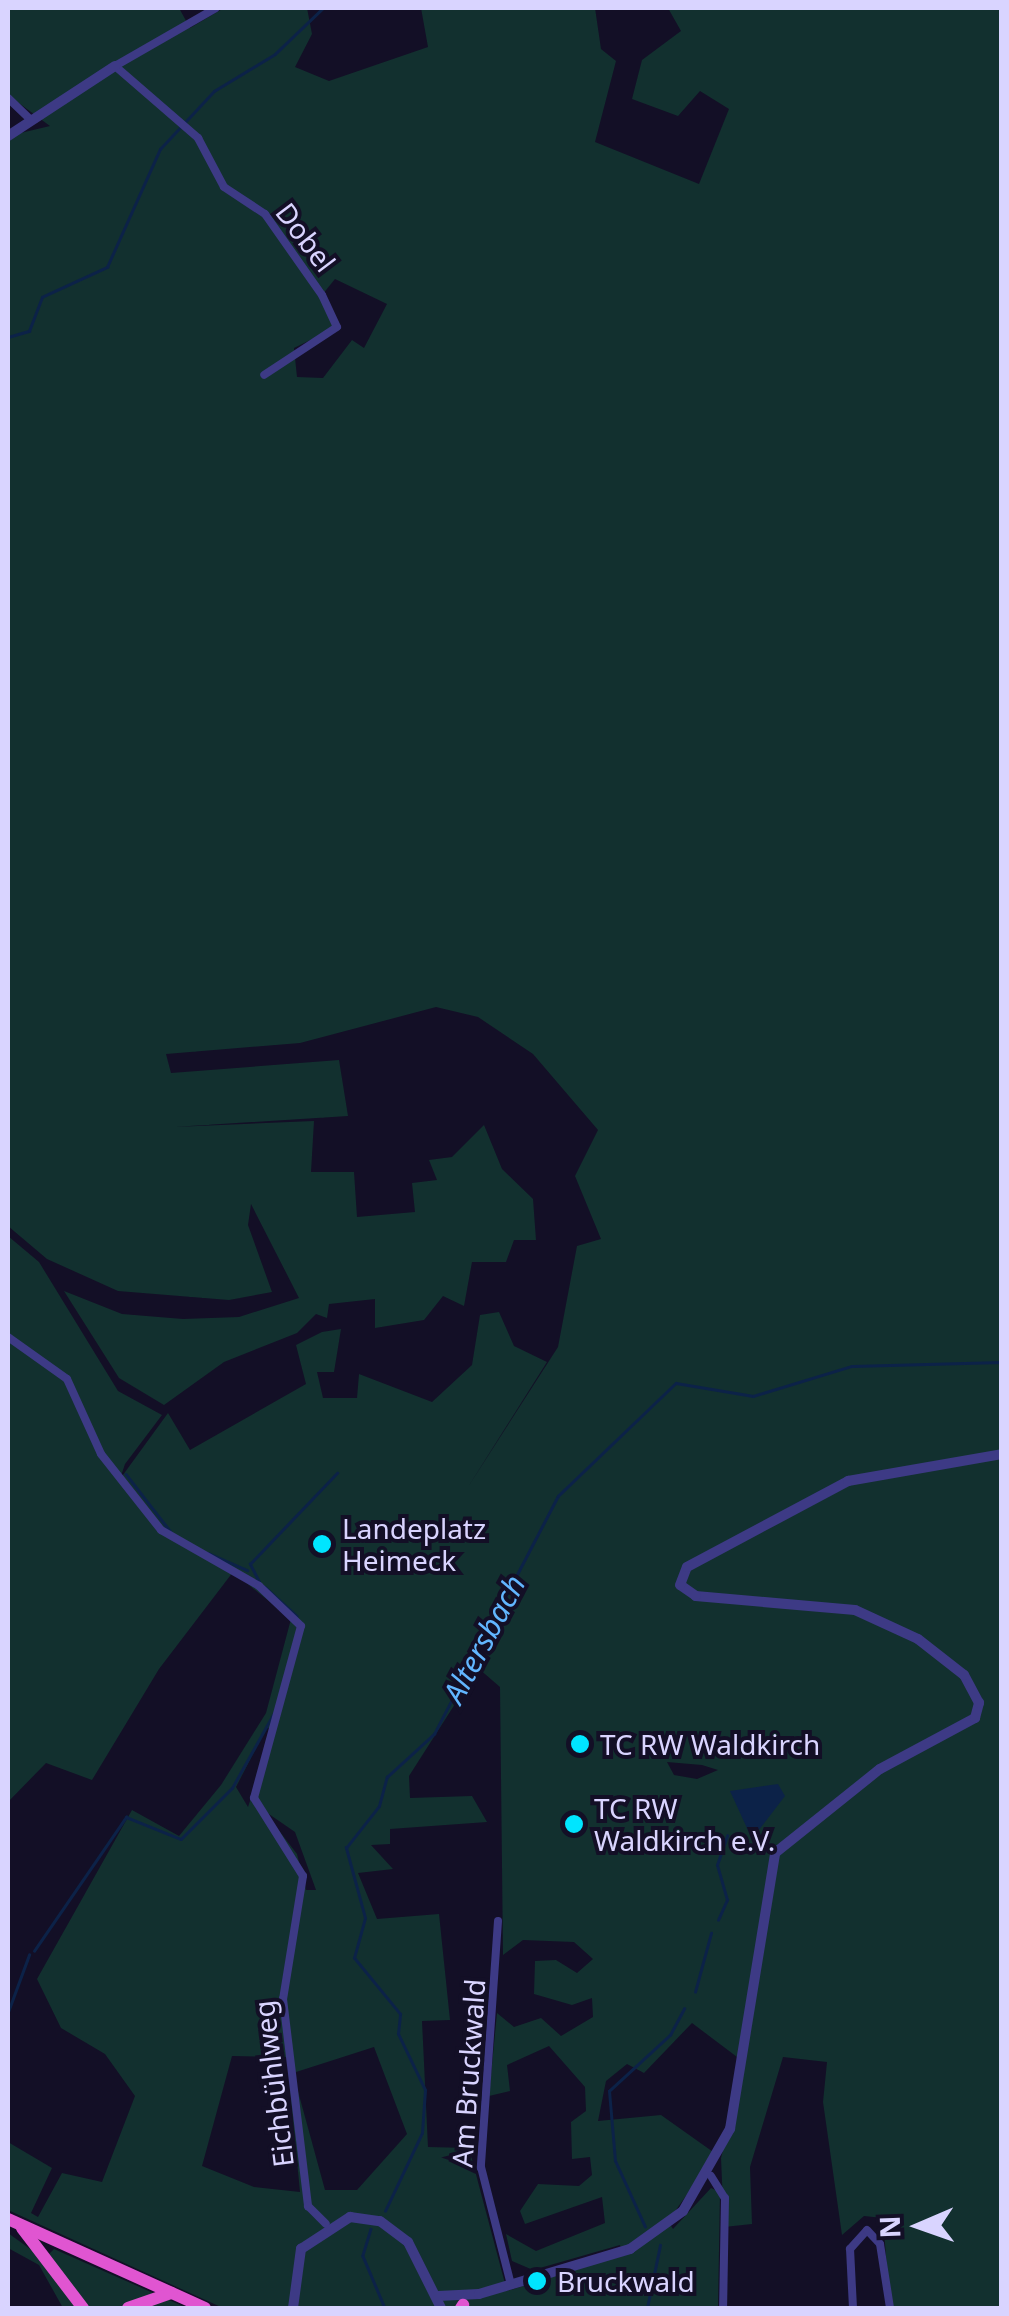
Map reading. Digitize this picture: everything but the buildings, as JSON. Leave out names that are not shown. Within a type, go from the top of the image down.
[{"type":"highway","points":[[12,2221],[205,2308]]},
{"type":"highway","points":[[12,2221],[83,2308]]},
{"type":"highway","points":[[128,2308],[172,2293]]},
{"type":"street","points":[[8,136],[114,66],[216,8]]},
{"type":"street","points":[[132,74],[137,54]]},
{"type":"street","name":"Dobel","points":[[114,66],[132,74],[187,128],[224,187],[282,236],[337,327],[264,375]]},
{"type":"street","points":[[8,98],[31,120]]},
{"type":"street","name":"Eichbühlweg","points":[[8,1337],[67,1379],[102,1454],[161,1530],[260,1586],[302,1626],[254,1798],[303,1876],[283,1998],[308,2206],[326,2224]]},
{"type":"street","points":[[438,2296],[479,2294],[638,2245],[711,2176],[752,2033],[775,1853],[880,1768],[966,1730],[979,1703],[946,1656],[854,1610],[696,1596],[681,1576],[848,1481],[1002,1454]]},
{"type":"street","name":"Am Bruckwald","points":[[498,1921],[480,2167],[510,2285]]},
{"type":"street","points":[[711,2176],[725,2198],[722,2308]]},
{"type":"street","points":[[292,2308],[294,2262],[326,2224],[366,2217],[390,2226],[443,2308],[462,2307],[479,2294]]},
{"type":"street","points":[[853,2308],[850,2249],[867,2230],[880,2244],[890,2308]]},
{"type":"green space","points":[[8,8],[179,8],[190,28],[224,8],[307,8],[312,34],[295,67],[329,81],[428,47],[421,8],[595,8],[601,49],[616,61],[595,142],[699,184],[729,109],[700,91],[678,116],[632,99],[642,60],[681,31],[668,8],[1001,8],[1001,2308],[890,2308],[883,2218],[864,2216],[842,2235],[823,2102],[827,2062],[783,2057],[750,2167],[752,2224],[724,2227],[721,2158],[745,2063],[692,2023],[644,2073],[627,2064],[606,2081],[598,2121],[661,2115],[716,2154],[668,2221],[673,2229],[711,2188],[720,2192],[718,2308],[223,2308],[8,2210],[8,2142],[52,2168],[31,2213],[38,2217],[62,2173],[102,2182],[135,2096],[105,2054],[61,2028],[37,1979],[132,1810],[179,1836],[221,1785],[266,1713],[291,1619],[233,1572],[159,1669],[92,1780],[46,1763],[8,1802],[8,1236],[39,1262],[118,1391],[162,1415],[125,1464],[120,1479],[168,1413],[190,1450],[306,1384],[296,1345],[322,1332],[341,1329],[334,1372],[317,1372],[323,1398],[357,1398],[359,1374],[432,1402],[472,1365],[480,1315],[499,1312],[514,1346],[547,1362],[468,1487],[558,1347],[577,1246],[601,1239],[575,1176],[598,1130],[533,1054],[478,1017],[436,1007],[300,1043],[166,1054],[171,1073],[339,1060],[348,1116],[174,1127],[314,1121],[311,1172],[354,1172],[357,1217],[415,1212],[412,1183],[437,1180],[429,1160],[452,1157],[484,1125],[502,1169],[533,1199],[536,1240],[514,1240],[506,1262],[472,1262],[464,1306],[443,1296],[424,1320],[375,1328],[375,1299],[329,1304],[327,1318],[316,1314],[297,1333],[224,1362],[164,1405],[119,1378],[64,1291],[122,1314],[183,1319],[239,1317],[299,1298],[251,1204],[248,1225],[272,1292],[229,1300],[118,1291],[47,1259],[8,1226],[8,136],[50,126],[8,95]],"holes":[[[335,279],[387,304],[364,348],[352,340],[323,378],[297,377],[294,348],[337,327],[322,295]],[[478,1668],[500,1687],[503,1955],[523,1940],[574,1942],[593,1959],[577,1973],[556,1960],[535,1961],[534,1994],[572,2005],[592,1998],[593,2017],[561,2036],[541,2018],[514,2027],[497,2013],[489,2096],[510,2091],[507,2065],[549,2046],[585,2087],[586,2111],[571,2122],[572,2159],[590,2157],[592,2175],[579,2186],[538,2184],[520,2211],[525,2224],[602,2197],[605,2223],[536,2251],[506,2234],[512,2261],[533,2270],[620,2245],[623,2255],[507,2291],[469,2148],[428,2147],[422,2021],[450,2020],[439,1914],[377,1919],[358,1873],[393,1869],[371,1845],[390,1844],[390,1829],[487,1822],[472,1796],[410,1798],[409,1776]],[[267,1727],[273,1731],[248,1807],[236,1787]],[[667,1762],[718,1770],[697,1779],[674,1775]],[[263,1810],[295,1832],[316,1890],[306,1890],[297,1854]],[[374,2047],[407,2134],[357,2190],[325,2190],[293,2073]],[[232,2056],[287,2057],[300,2192],[254,2187],[202,2166]]]},
{"type":"green space","points":[[8,2233],[44,2259],[54,2249],[187,2308],[63,2308],[39,2265],[8,2248]]},
{"type":"water","points":[[778,1784],[785,1796],[752,1839],[730,1791]]},
{"type":"waterway","points":[[8,337],[29,331],[42,297],[107,267],[160,149],[214,91],[275,54],[323,8]]},
{"type":"waterway","name":"Altersbach","points":[[385,2211],[422,2133],[425,2090],[398,2034],[400,2014],[354,1958],[365,1918],[346,1848],[379,1806],[387,1777],[434,1734],[558,1496],[676,1383],[753,1396],[852,1366],[1002,1362]]},
{"type":"waterway","points":[[259,1582],[250,1564],[337,1473]]},
{"type":"waterway","points":[[126,1474],[171,1532]]},
{"type":"waterway","points":[[208,1553],[247,1570]]},
{"type":"waterway","points":[[265,1587],[297,1616]]},
{"type":"waterway","points":[[34,1951],[126,1817],[181,1839],[232,1788],[274,1713]]},
{"type":"waterway","points":[[718,1920],[727,1900],[717,1865],[727,1836]]},
{"type":"waterway","points":[[695,1992],[711,1933]]},
{"type":"waterway","points":[[8,2012],[29,1955]]},
{"type":"waterway","points":[[645,2227],[615,2161],[609,2091],[670,2035],[684,2009]]},
{"type":"waterway","name":"Altersbach","points":[[371,2229],[363,2256],[385,2308]]},
{"type":"waterway","points":[[647,2308],[660,2245]]},
{"type":"place","name":"Landeplatz Heimeck","points":[[322,1544]]},
{"type":"place","name":"TC RW Waldkirch","points":[[580,1744]]},
{"type":"place","name":"TC RW Waldkirch e.V.","points":[[574,1824]]},
{"type":"place","name":"Bruckwald","points":[[537,2281]]}]
